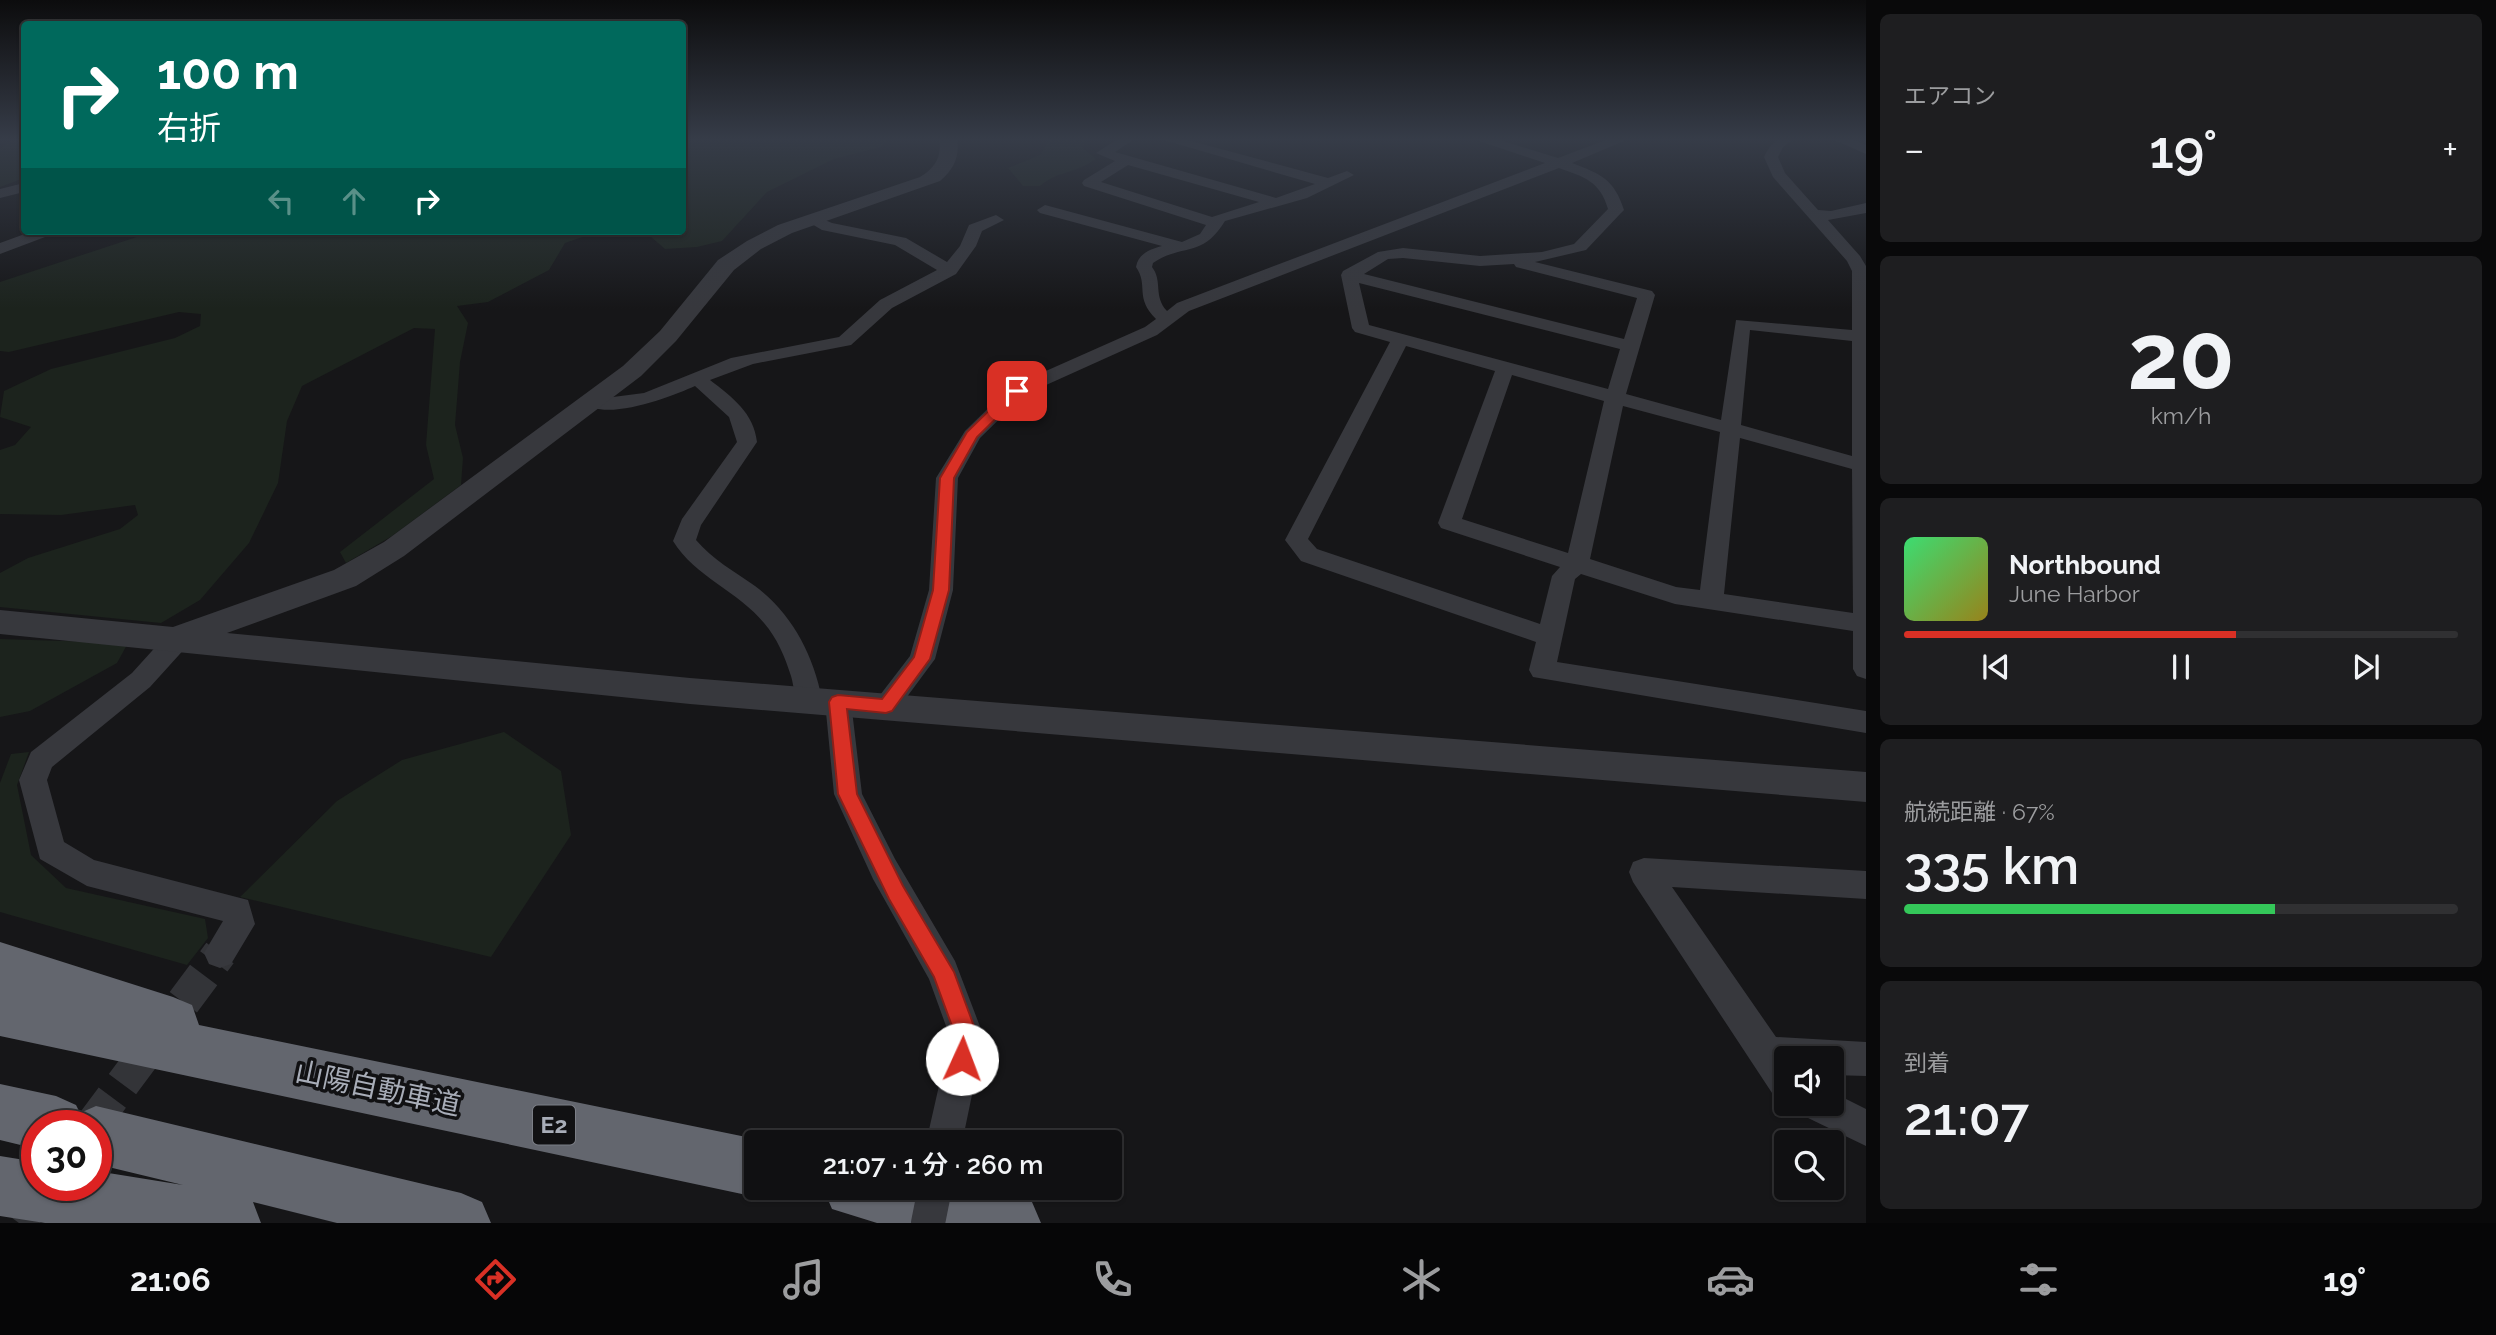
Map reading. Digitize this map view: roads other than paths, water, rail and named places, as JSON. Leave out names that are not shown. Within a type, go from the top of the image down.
[{"type":"highway","points":[[0,967],[351,1082]]},
{"type":"highway","name":"山陽自動車道","points":[[0,1010],[744,1165]]},
{"type":"highway","points":[[0,1112],[21,1117]]},
{"type":"highway","points":[[112,1139],[461,1223]]},
{"type":"highway","points":[[0,1186],[231,1223]]},
{"type":"highway","points":[[908,1200],[1012,1223]]},
{"type":"street","points":[[220,953],[239,924],[237,911],[88,872],[51,850],[33,780],[41,760],[141,680],[179,638],[345,578],[394,549],[632,371],[668,337],[726,265],[754,245],[785,229],[886,195]]},
{"type":"street","points":[[1127,195],[1216,223]]},
{"type":"street","points":[[1249,195],[1277,203]]},
{"type":"street","points":[[1167,320],[1155,310],[1147,295],[1151,276],[1144,267],[1145,261],[1158,252],[1183,247],[1206,237],[1220,218],[1298,195]]},
{"type":"street","points":[[886,706],[922,659],[941,590],[947,478],[972,435],[1017,391],[1151,331],[1183,307],[1474,195]]},
{"type":"street","points":[[1349,275],[1384,255],[1403,253],[1480,261],[1543,257],[1580,247],[1616,210],[1610,195]]},
{"type":"street","points":[[1797,195],[1864,271],[1861,336],[1866,669]]},
{"type":"street","points":[[1814,214],[1831,216],[1866,208]]},
{"type":"street","points":[[1045,210],[1183,247]]},
{"type":"street","points":[[814,220],[828,228],[900,241],[950,271]]},
{"type":"street","points":[[593,401],[615,405],[630,404],[699,380],[718,369],[741,361],[845,341],[858,333],[873,314],[887,303],[950,271],[969,247],[975,228],[996,220]]},
{"type":"street","points":[[0,249],[37,235]]},
{"type":"street","points":[[1512,259],[1528,267],[1646,295],[1615,397],[1577,564],[1564,576],[1542,670],[1866,722]]},
{"type":"street","points":[[1349,275],[1361,328],[1865,465]]},
{"type":"street","points":[[1349,275],[1631,346]]},
{"type":"street","points":[[1711,601],[1742,324],[1861,336]]},
{"type":"street","points":[[1401,338],[1296,540],[1309,555],[1550,637]]},
{"type":"street","points":[[1506,367],[1449,523],[1675,595],[1865,624]]},
{"type":"street","points":[[699,380],[742,418],[747,428],[747,442],[690,524],[684,541],[694,554],[759,601],[782,626],[806,681],[823,700],[848,794],[896,893],[943,972],[967,1037],[947,1130]]},
{"type":"street","points":[[0,622],[690,691],[1866,787]]},
{"type":"street","points":[[1774,1064],[1644,872],[1866,885]]},
{"type":"street","points":[[1767,1054],[1866,1059]]},
{"type":"street","points":[[1842,1116],[1866,1128]]},
{"type":"street","points":[[928,1223],[933,1200]]},
{"type":"tunnel","points":[[103,1110],[220,953]]},
{"type":"tunnel","points":[[19,1223],[35,1201]]}]
